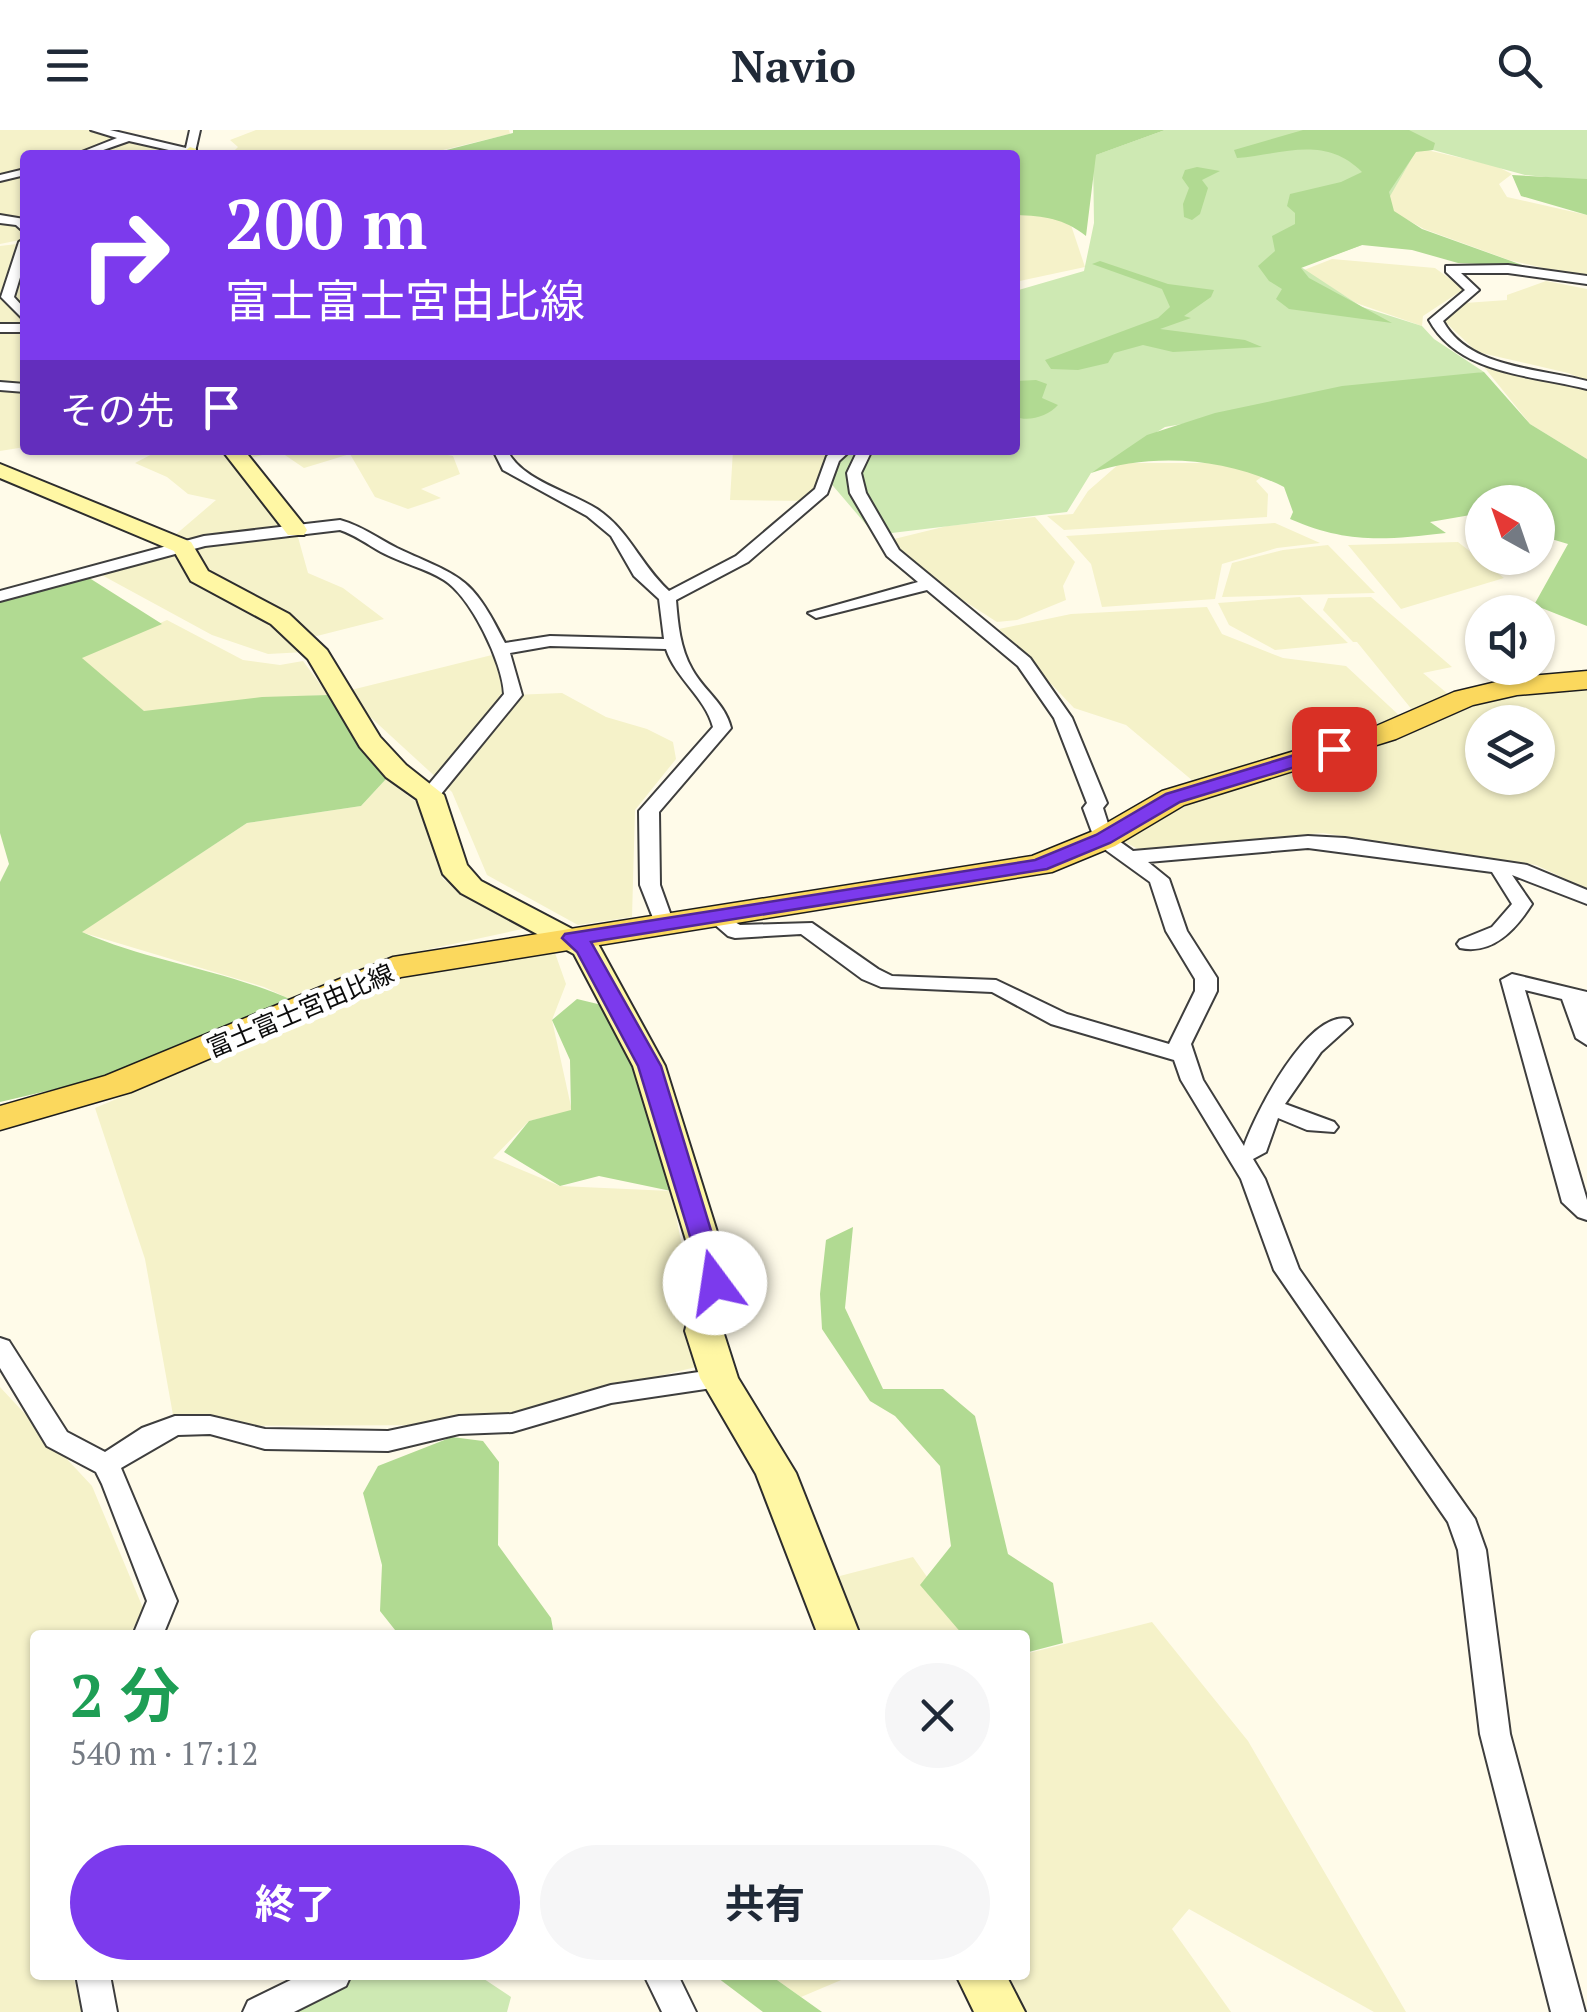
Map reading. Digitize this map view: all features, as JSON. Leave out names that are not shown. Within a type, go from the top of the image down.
[{"type":"main road","name":"富士富士宮由比線","points":[[0,1118],[118,1084],[394,968],[1013,871],[1064,858],[1173,798],[1385,733],[1464,698],[1517,686],[1587,680]]},
{"type":"street","points":[[96,130],[176,150]]},
{"type":"street","points":[[93,150],[155,130]]},
{"type":"street","points":[[20,257],[7,297],[20,311]]},
{"type":"street","points":[[1587,280],[1466,266],[1450,269],[1472,290],[1436,320],[1439,331],[1454,348],[1472,357],[1587,385]]},
{"type":"street","points":[[238,455],[296,530]]},
{"type":"street","points":[[502,455],[508,468],[592,513],[617,533],[640,573],[667,598],[672,644],[686,676],[719,710],[722,728],[649,811],[650,885],[664,924]]},
{"type":"street","points":[[667,598],[742,559],[822,491],[832,459],[837,455]]},
{"type":"street","points":[[863,455],[854,473],[858,493],[893,554],[1024,662],[1063,718],[1097,803],[1093,808],[1103,839],[1159,879],[1164,900],[1193,963],[1206,978],[1206,992],[1180,1044],[1181,1055],[1253,1179],[1286,1270],[1461,1520],[1472,1550],[1495,1734],[1568,2012]]},
{"type":"street","points":[[0,470],[183,547],[200,576],[268,612],[318,655],[369,741],[396,771],[430,795],[453,868],[471,887],[586,948],[650,1066],[715,1283],[704,1332],[720,1378],[776,1473],[837,1630]]},
{"type":"street","points":[[0,596],[183,547],[340,525],[355,528],[385,548],[458,581],[500,649],[516,684],[513,695],[430,795]]},
{"type":"street","points":[[816,613],[930,584]]},
{"type":"street","points":[[500,649],[550,641],[672,644]]},
{"type":"street","points":[[1133,857],[1308,842],[1501,866],[1540,875],[1587,898]]},
{"type":"street","points":[[1467,944],[1490,941],[1509,924],[1522,904],[1502,875],[1501,866]]},
{"type":"street","points":[[716,917],[736,932],[805,927],[870,974],[889,982],[996,986],[1059,1019],[1181,1055]]},
{"type":"street","points":[[1587,1038],[1579,997],[1512,980],[1574,1202],[1587,1212]]},
{"type":"street","points":[[1236,1154],[1254,1152],[1260,1128],[1272,1107],[1326,1032],[1340,1024]]},
{"type":"street","points":[[1272,1107],[1307,1124],[1326,1127]]},
{"type":"street","points":[[0,1347],[57,1439],[106,1466],[162,1601],[150,1630]]},
{"type":"street","points":[[106,1466],[152,1435],[175,1426],[210,1426],[265,1439],[388,1440],[460,1425],[512,1423],[611,1394],[720,1378]]},
{"type":"street","points":[[94,1980],[100,2012]]},
{"type":"street","points":[[260,2012],[324,1980]]},
{"type":"street","points":[[664,1980],[680,2012]]},
{"type":"street","points":[[983,1980],[1000,2012]]},
{"type":"shaded area","points":[[0,130],[89,130],[164,150],[20,150],[20,240],[0,244]]},
{"type":"shaded area","points":[[256,130],[509,130],[510,134],[443,150],[235,150],[238,147],[230,140]]},
{"type":"shaded area","points":[[1427,150],[1496,166],[1512,174],[1499,184],[1507,197],[1587,215],[1587,278],[1509,260],[1424,229],[1393,212],[1387,195],[1415,152]]},
{"type":"shaded area","points":[[1020,214],[1051,217],[1071,225],[1085,267],[1020,281]]},
{"type":"shaded area","points":[[20,244],[20,448],[0,451],[0,246]]},
{"type":"shaded area","points":[[1332,259],[1435,268],[1464,289],[1423,316],[1422,326],[1356,303],[1304,270]]},
{"type":"shaded area","points":[[1546,281],[1587,289],[1587,381],[1477,352],[1441,318],[1465,303],[1507,300],[1507,295]]},
{"type":"shaded area","points":[[1480,362],[1570,382],[1587,390],[1587,459],[1530,424]]},
{"type":"shaded area","points":[[150,455],[229,455],[296,530],[308,573],[343,588],[384,619],[309,638],[305,652],[268,654],[212,635],[98,573],[174,550],[167,542],[216,500],[188,494],[167,477],[135,463]]},
{"type":"shaded area","points":[[285,455],[347,455],[304,468]]},
{"type":"shaded area","points":[[351,455],[453,456],[460,474],[421,489],[441,498],[408,509],[375,497]]},
{"type":"shaded area","points":[[733,455],[834,455],[810,501],[730,500]]},
{"type":"shaded area","points":[[1120,463],[1220,463],[1263,476],[1256,481],[1268,494],[1267,517],[1064,530],[1047,516],[1073,514],[1088,491]]},
{"type":"shaded area","points":[[1035,517],[1075,562],[1063,586],[1066,600],[1017,620],[997,622],[933,581],[886,541],[947,526]]},
{"type":"shaded area","points":[[1275,523],[1320,543],[1277,548],[1222,564],[1215,599],[1102,607],[1091,564],[1066,536]]},
{"type":"shaded area","points":[[1458,542],[1465,547],[1465,575],[1504,578],[1401,609],[1348,545]]},
{"type":"shaded area","points":[[1328,545],[1375,593],[1222,597],[1232,563],[1283,550]]},
{"type":"shaded area","points":[[1300,597],[1348,643],[1275,650],[1229,625],[1218,603]]},
{"type":"shaded area","points":[[1371,597],[1452,667],[1423,673],[1448,694],[1413,711],[1357,642],[1323,610],[1328,598]]},
{"type":"shaded area","points":[[1207,607],[1222,634],[1283,658],[1346,666],[1402,718],[1357,736],[1193,781],[1126,725],[1074,708],[999,629],[1071,614]]},
{"type":"shaded area","points":[[167,620],[243,660],[280,665],[303,661],[328,695],[251,699],[147,714],[81,658]]},
{"type":"shaded area","points":[[492,655],[513,695],[562,693],[606,717],[647,729],[673,742],[676,759],[635,810],[632,917],[578,925],[487,875],[452,792],[343,692]]},
{"type":"shaded area","points":[[1587,687],[1587,889],[1536,865],[1323,833],[1138,849],[1121,840],[1211,793],[1371,748],[1465,710],[1465,795],[1555,795],[1555,705],[1478,705],[1500,696]]},
{"type":"shaded area","points":[[386,779],[419,804],[443,879],[527,928],[402,955],[294,1001],[264,987],[81,932],[247,823],[361,806]]},
{"type":"shaded area","points":[[555,953],[566,984],[552,1020],[572,1111],[529,1121],[493,1158],[560,1186],[671,1191],[692,1296],[696,1367],[459,1425],[175,1426],[145,1259],[95,1108],[417,972]]},
{"type":"shaded area","points":[[0,1387],[92,1486],[143,1608],[132,1630],[30,1630],[30,1980],[74,1980],[82,2012],[0,2012]]},
{"type":"shaded area","points":[[913,1557],[964,1630],[856,1630],[836,1577]]},
{"type":"shaded area","points":[[1152,1622],[1248,1741],[1406,2012],[1374,2012],[1189,1909],[1172,1929],[1231,2012],[1015,2012],[999,1980],[1030,1980],[1030,1653]]},
{"type":"shaded area","points":[[777,1980],[841,1980],[801,1997]]},
{"type":"green space","points":[[1165,130],[1587,130],[1587,181],[1525,175],[1433,150],[1416,151],[1362,245],[1301,267],[1362,307],[1422,326],[1434,339],[1484,372],[1165,427],[1091,473],[1067,512],[875,535],[828,480],[840,455],[1020,455],[1020,290],[1084,271],[1094,223],[1093,156]]},
{"type":"green space","points":[[1165,130],[1096,155],[1086,236],[1053,219],[1020,215],[1020,150],[447,150],[513,133]]},
{"type":"green space","points":[[1303,130],[1409,130],[1435,143],[1433,150],[1416,152],[1389,192],[1394,211],[1422,229],[1525,266],[1458,263],[1412,250],[1362,245],[1301,268],[1309,278],[1392,323],[1289,309],[1276,299],[1282,289],[1269,281],[1258,266],[1275,251],[1272,236],[1295,224],[1295,213],[1287,206],[1290,194],[1341,182],[1362,172],[1348,161],[1319,150],[1237,158],[1234,150]]},
{"type":"green space","points":[[1197,167],[1220,171],[1202,180],[1208,188],[1200,214],[1192,220],[1184,217],[1183,204],[1189,188],[1182,178],[1185,170]]},
{"type":"green space","points":[[1512,175],[1587,179],[1587,215],[1521,196]]},
{"type":"green space","points":[[1100,261],[1168,284],[1214,290],[1211,297],[1184,316],[1191,318],[1160,329],[1245,340],[1262,347],[1173,352],[1143,345],[1114,353],[1108,363],[1078,370],[1051,369],[1045,360],[1158,318],[1170,307],[1162,289],[1092,264]]},
{"type":"green space","points":[[1484,372],[1530,424],[1587,459],[1587,626],[1555,613],[1555,595],[1540,595],[1551,575],[1555,575],[1568,544],[1555,540],[1555,485],[1465,485],[1465,516],[1430,522],[1446,533],[1366,538],[1330,533],[1290,519],[1293,512],[1284,487],[1214,464],[1139,462],[1091,473],[1147,435],[1215,413],[1342,386]]},
{"type":"green space","points":[[1020,381],[1047,384],[1042,398],[1058,405],[1038,417],[1020,418]]},
{"type":"green space","points":[[83,574],[162,624],[82,658],[144,711],[262,697],[328,695],[386,779],[361,806],[247,823],[82,932],[294,1001],[94,1080],[0,1102],[0,882],[9,864],[0,833],[0,601]]},
{"type":"green space","points":[[577,999],[606,1006],[642,1080],[671,1191],[599,1176],[560,1186],[504,1152],[529,1121],[571,1110],[570,1060],[552,1020]]},
{"type":"green space","points":[[853,1227],[845,1308],[883,1389],[943,1389],[975,1416],[1008,1554],[1053,1583],[1063,1643],[1030,1652],[1030,1630],[959,1630],[920,1585],[951,1546],[940,1466],[895,1416],[870,1401],[822,1329],[820,1294],[826,1240]]},
{"type":"green space","points":[[452,1437],[483,1441],[499,1462],[498,1545],[551,1618],[553,1630],[395,1630],[380,1611],[382,1565],[363,1493],[378,1466]]},
{"type":"green space","points":[[342,1980],[486,1980],[511,1997],[507,2012],[263,2012]]},
{"type":"green space","points":[[721,1980],[777,1980],[822,2012],[763,2012]]},
{"type":"route","points":[[715,1283],[650,1066],[586,948],[573,938],[1040,865],[1103,839],[1173,798],[1334,749]]}]
